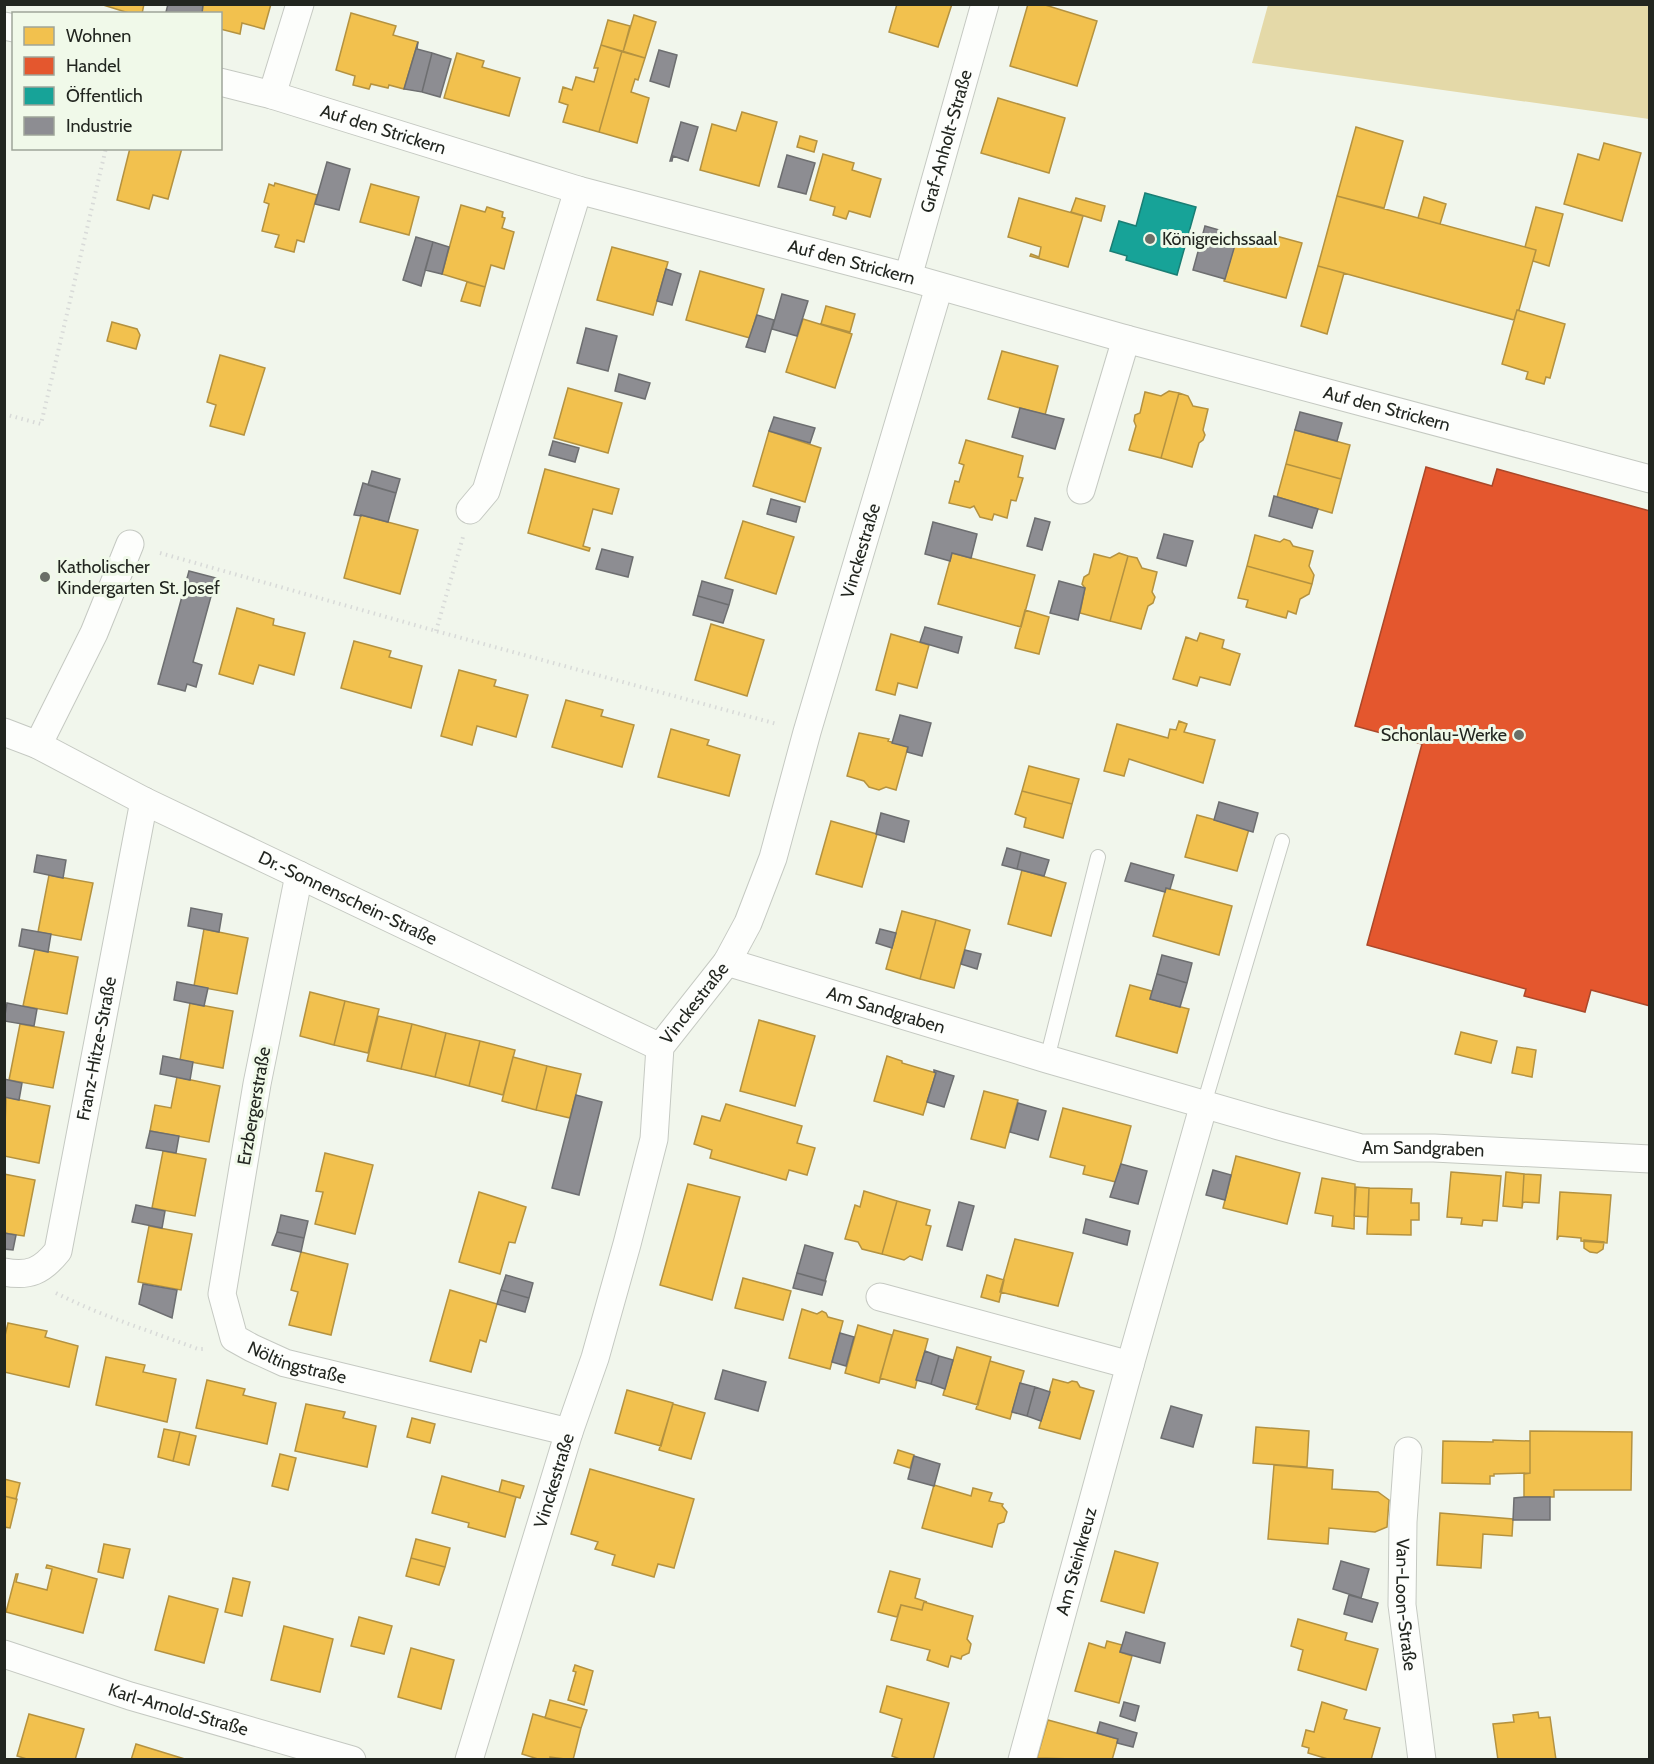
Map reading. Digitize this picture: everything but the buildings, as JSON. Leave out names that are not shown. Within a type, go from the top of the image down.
[{"type":"street","points":[[272,95],[300,4]]},
{"type":"street","name":"Graf-Anholt-Straße","points":[[908,277],[985,4]]},
{"type":"street","name":"Auf den Strickern","points":[[222,82],[272,95],[578,190],[908,277],[1126,339],[1650,479]]},
{"type":"street","points":[[470,510],[486,491],[578,190]]},
{"type":"street","name":"Vinckestraße","points":[[469,1760],[569,1432],[595,1358],[654,1139],[660,1047],[727,962],[748,923],[773,858],[807,732],[939,287]]},
{"type":"street","points":[[1081,490],[1126,339]]},
{"type":"street","points":[[38,745],[94,633],[130,544]]},
{"type":"street","name":"Dr.-Sonnenschein-Straße","points":[[4,732],[38,745],[144,801],[660,1047]]},
{"type":"street","name":"Franz-Hitze-Straße","points":[[12,1273],[46,1266],[58,1251],[144,801]]},
{"type":"street","name":"Erzbergerstraße","points":[[234,1338],[222,1294],[257,1084],[299,875]]},
{"type":"street","name":"Am Sandgraben","points":[[727,962],[1047,1059],[1361,1148],[1434,1148],[1650,1159]]},
{"type":"street","name":"Am Steinkreuz","points":[[1022,1760],[1204,1104]]},
{"type":"street","points":[[880,1297],[1130,1365]]},
{"type":"street","name":"Nöltingstraße","points":[[234,1338],[285,1362],[569,1432]]},
{"type":"street","name":"Van-Loon-Straße","points":[[1408,1451],[1403,1522],[1402,1605],[1422,1760]]},
{"type":"street","name":"Karl-Arnold-Straße","points":[[4,1654],[130,1695],[352,1760]]},
{"type":"lane","points":[[1204,1104],[1282,841]]},
{"type":"lane","points":[[1047,1059],[1098,857]]},
{"type":"path","points":[[4,414],[41,423],[106,150]]},
{"type":"path","points":[[436,631],[470,510]]},
{"type":"path","points":[[130,544],[436,631],[807,732]]},
{"type":"path","name":"Nöltingstraße","points":[[12,1273],[81,1306],[198,1350],[218,1348],[234,1338]]},
{"type":"shaded area","points":[[1268,5],[1649,5],[1649,119],[1252,63]]},
{"type":"place","name":"Königreichssaal","points":[[1150,239]]},
{"type":"place","name":"Katholischer Kindergarten St. Josef","points":[[45,577]]},
{"type":"place","name":"Schonlau-Werke","points":[[1519,735]]}]
